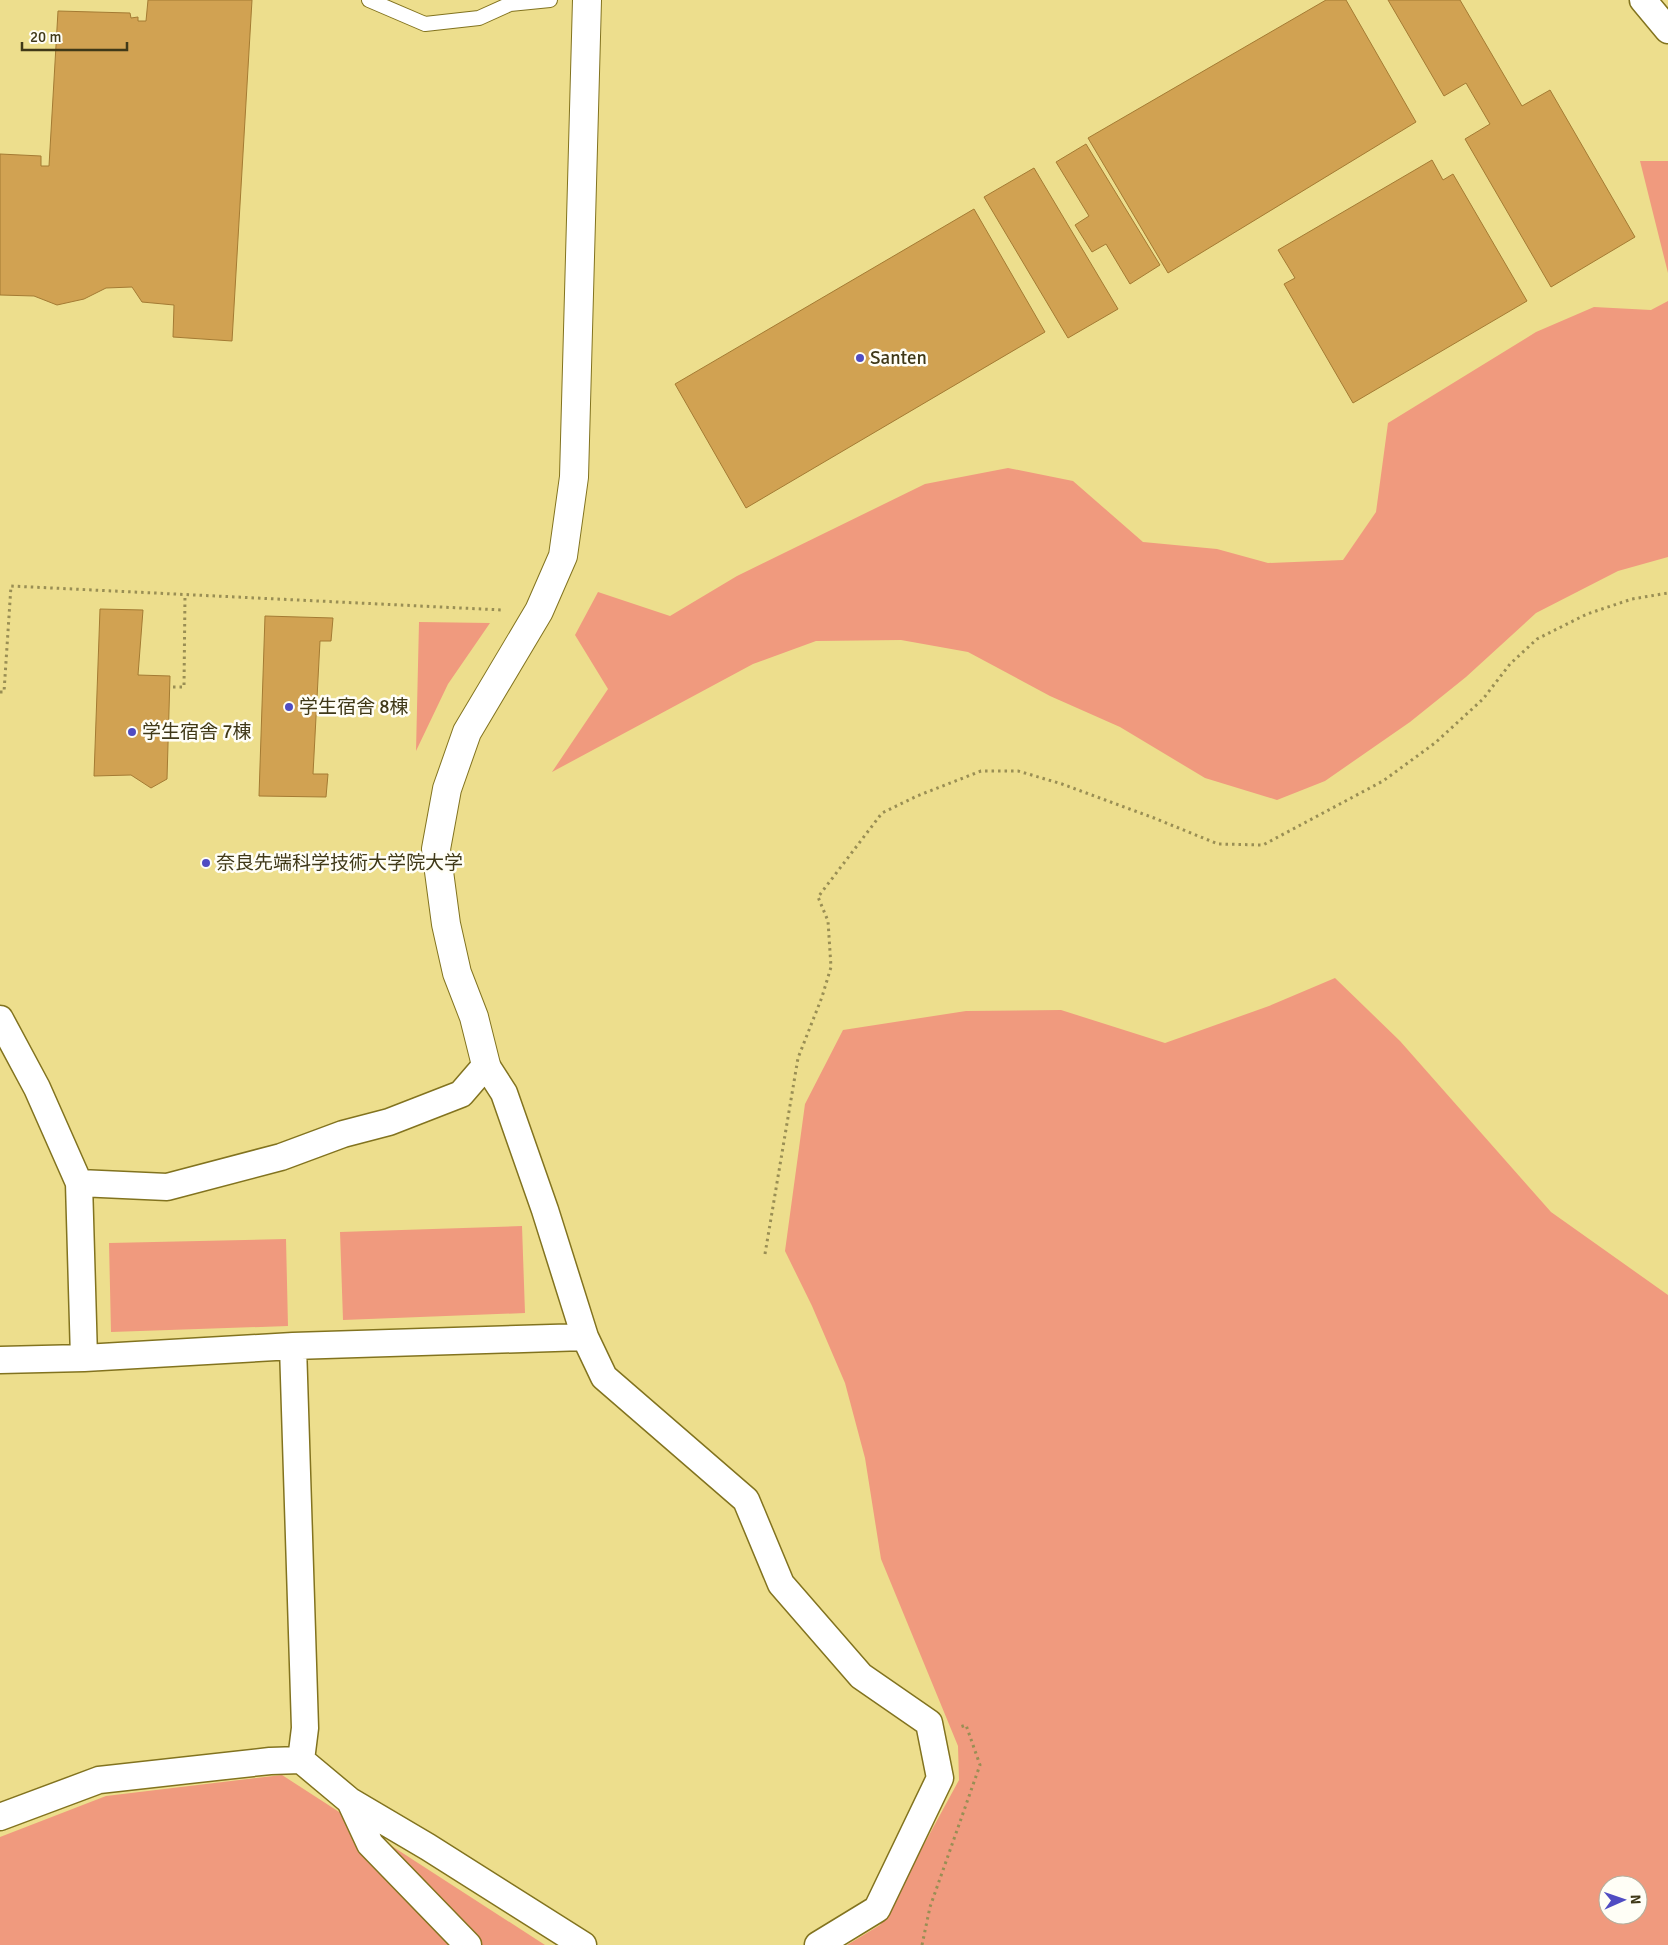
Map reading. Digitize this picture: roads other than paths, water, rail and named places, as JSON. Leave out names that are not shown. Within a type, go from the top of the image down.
[{"type":"street","points":[[587,0],[574,477],[563,556],[539,611],[467,732],[447,789],[436,849],[446,924],[457,973],[474,1017],[486,1064],[504,1093],[546,1210],[585,1337],[604,1377],[746,1500],[781,1584],[861,1676],[928,1723],[940,1778],[877,1909],[818,1945]]},
{"type":"street","points":[[1643,0],[1668,30]]},
{"type":"street","points":[[0,1019],[37,1088],[79,1183],[84,1358]]},
{"type":"street","points":[[79,1183],[167,1187],[281,1156],[343,1134],[389,1122],[461,1094],[486,1064]]},
{"type":"street","points":[[0,1360],[84,1358],[292,1346],[585,1337]]},
{"type":"street","points":[[292,1346],[305,1728],[301,1760]]},
{"type":"street","points":[[0,1817],[99,1780],[270,1761],[301,1760],[350,1801],[428,1847],[583,1945]]},
{"type":"street","points":[[350,1801],[370,1844],[468,1945]]},
{"type":"lane","points":[[369,0],[425,24],[480,18],[510,4],[550,0]]},
{"type":"place","name":"Santen","points":[[860,358]]},
{"type":"place","name":"学生宿舎 8棟","points":[[289,707]]},
{"type":"place","name":"学生宿舎 7棟","points":[[132,732]]},
{"type":"place","name":"奈良先端科学技術大学院大学","points":[[206,863]]}]
